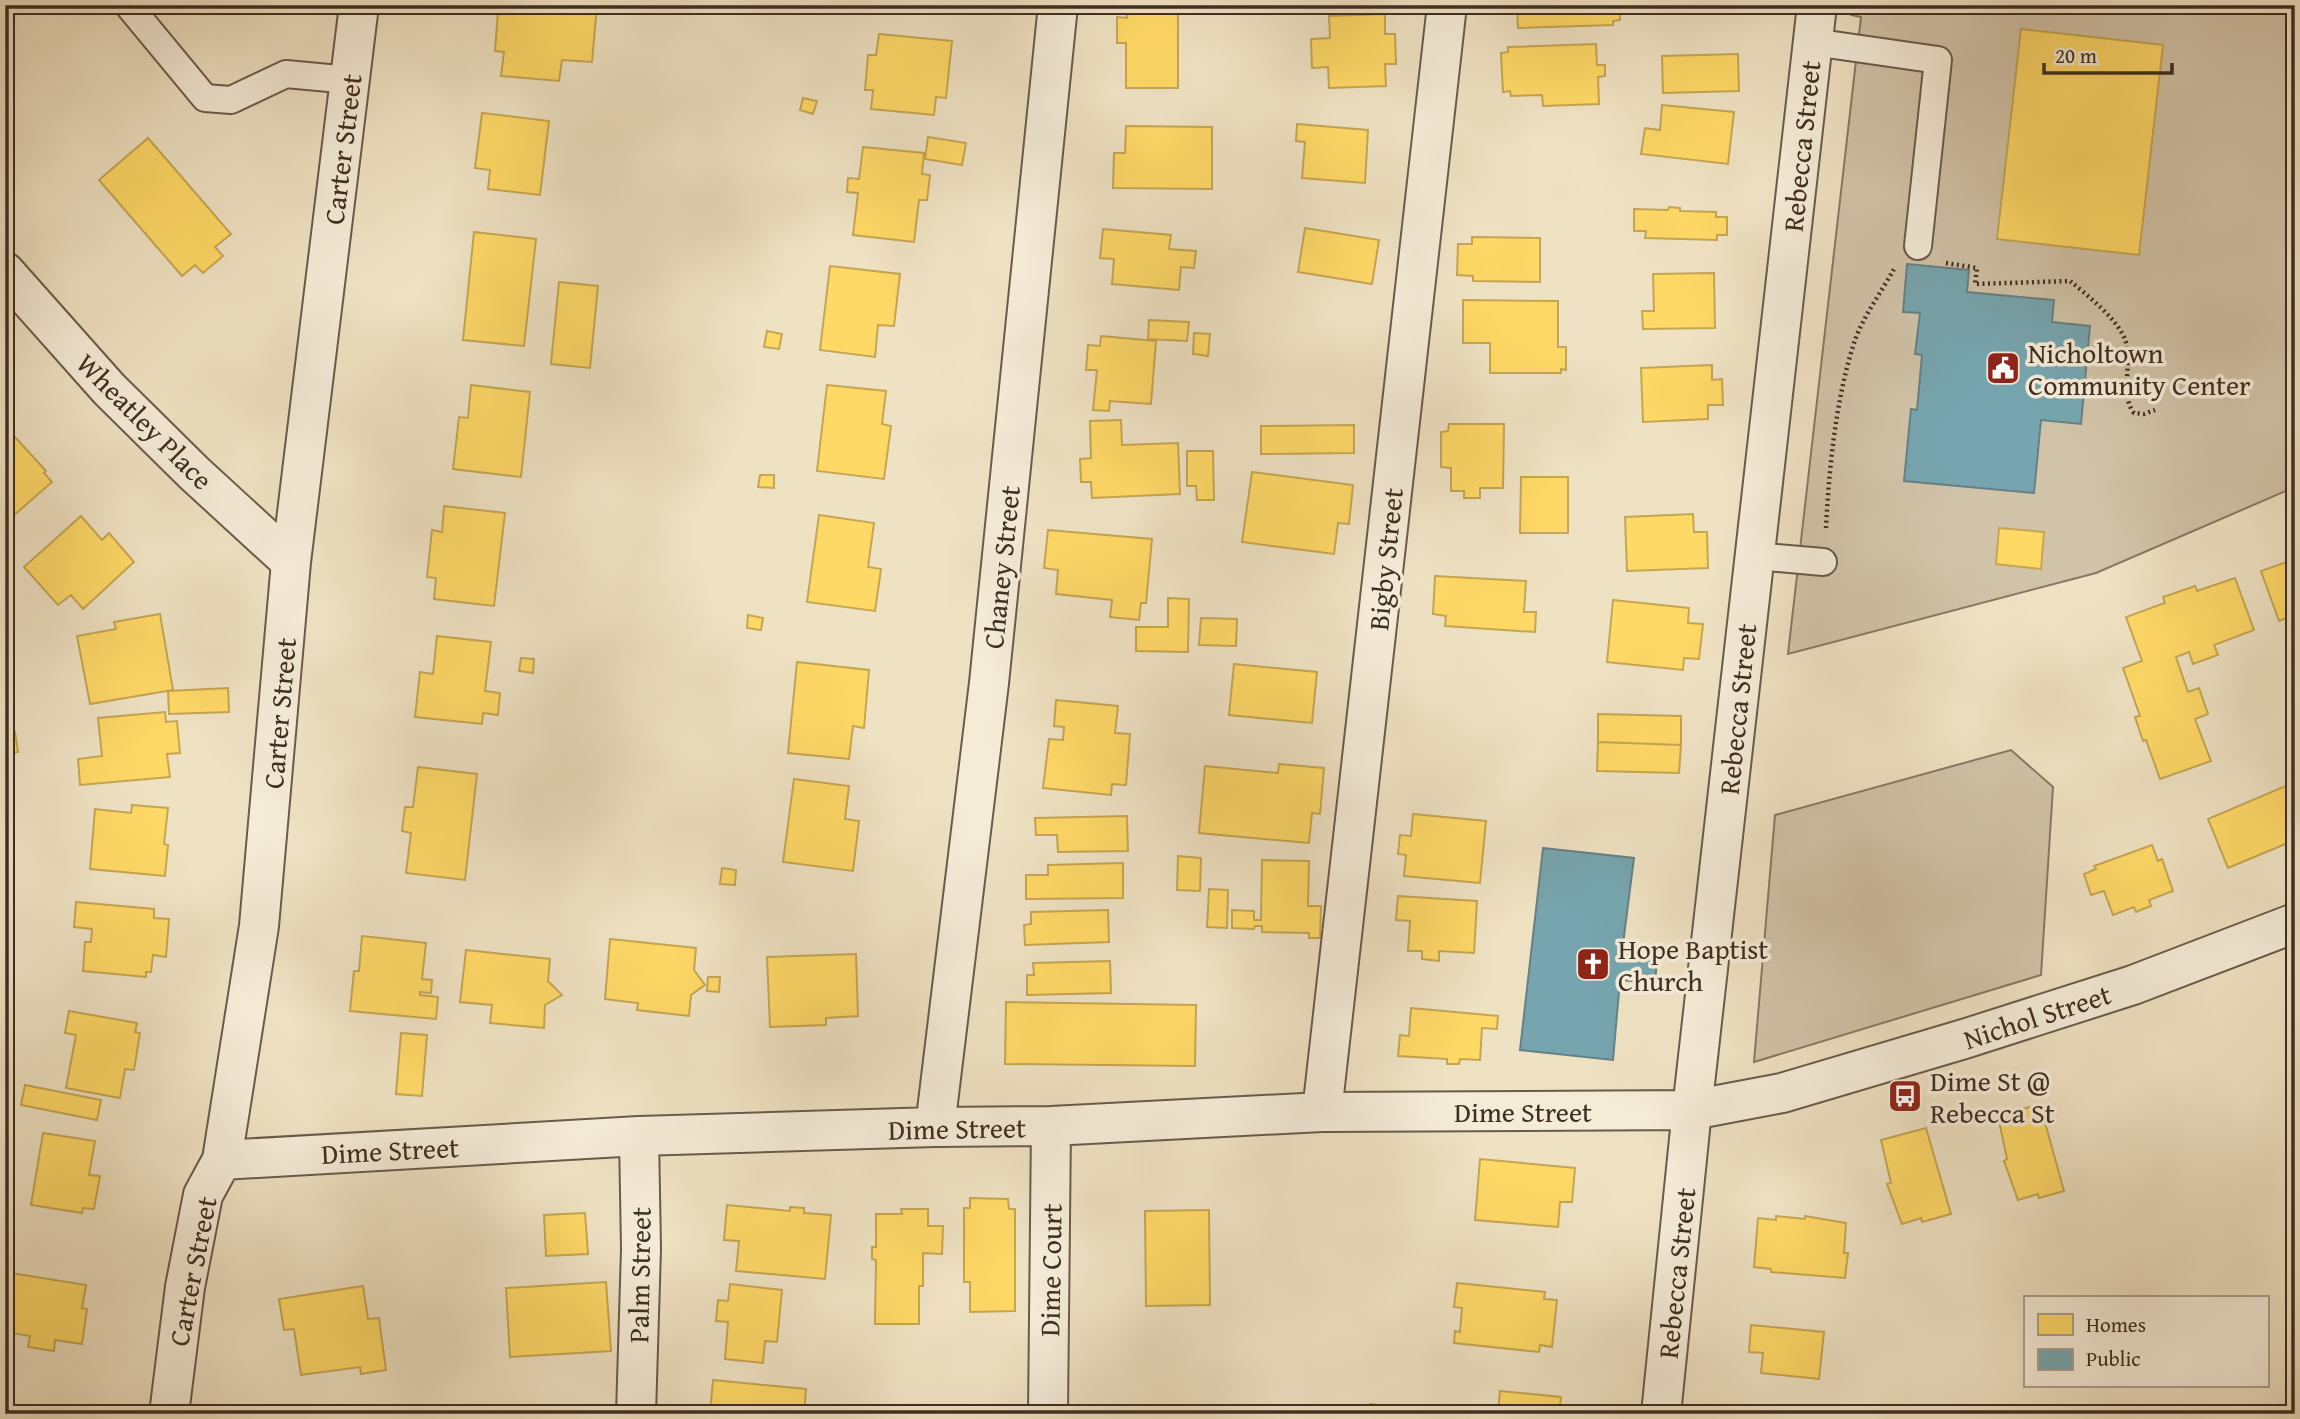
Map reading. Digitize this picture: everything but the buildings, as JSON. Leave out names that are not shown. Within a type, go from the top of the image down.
[{"type":"street","name":"Carter Street","points":[[169,1414],[185,1287],[203,1195],[222,1160],[259,926],[291,562],[359,5]]},
{"type":"street","name":"Chaney Street","points":[[935,1127],[989,683],[1058,5]]},
{"type":"street","name":"Rebecca Street","points":[[1661,1414],[1692,1110],[1817,5]]},
{"type":"street","name":"Bigby Street","points":[[1322,1112],[1446,17]]},
{"type":"street","name":"Wheatley Place","points":[[5,272],[108,389],[291,562]]},
{"type":"street","name":"Nichol Street","points":[[1692,1110],[1782,1093],[1964,1039],[2133,985],[2295,923]]},
{"type":"street","name":"Dime Street","points":[[222,1160],[639,1136],[1051,1126],[1322,1112],[1692,1110]]},
{"type":"street","name":"Dime Court","points":[[1048,1414],[1051,1126]]},
{"type":"street","name":"Palm Street","points":[[636,1414],[641,1249],[639,1136]]},
{"type":"lane","points":[[128,5],[205,98],[231,100],[286,74],[350,80]]},
{"type":"lane","points":[[1813,42],[1938,60],[1909,253]]},
{"type":"lane","points":[[1755,556],[1823,562]]},
{"type":"path","points":[[1823,562],[1828,487],[1838,413],[1856,339],[1909,253]]},
{"type":"path","points":[[1942,263],[1977,268],[1975,284],[2070,281],[2100,306],[2124,338],[2128,363],[2128,405],[2134,413],[2144,414],[2155,410]]},
{"type":"path","points":[[2085,381],[2127,385]]},
{"type":"shaded area","points":[[1852,5],[2130,5],[2150,8],[2151,5],[2295,5],[2295,487],[2096,573],[1788,654],[1861,17],[1851,15]]},
{"type":"shaded area","points":[[2011,750],[2053,787],[2041,975],[1754,1062],[1775,815]]},
{"type":"place","name":"Nicholtown Community Center","points":[[2003,368]]},
{"type":"place","name":"Hope Baptist Church","points":[[1593,964]]},
{"type":"place","name":"Dime St @ Rebecca St","points":[[1905,1096]]}]
